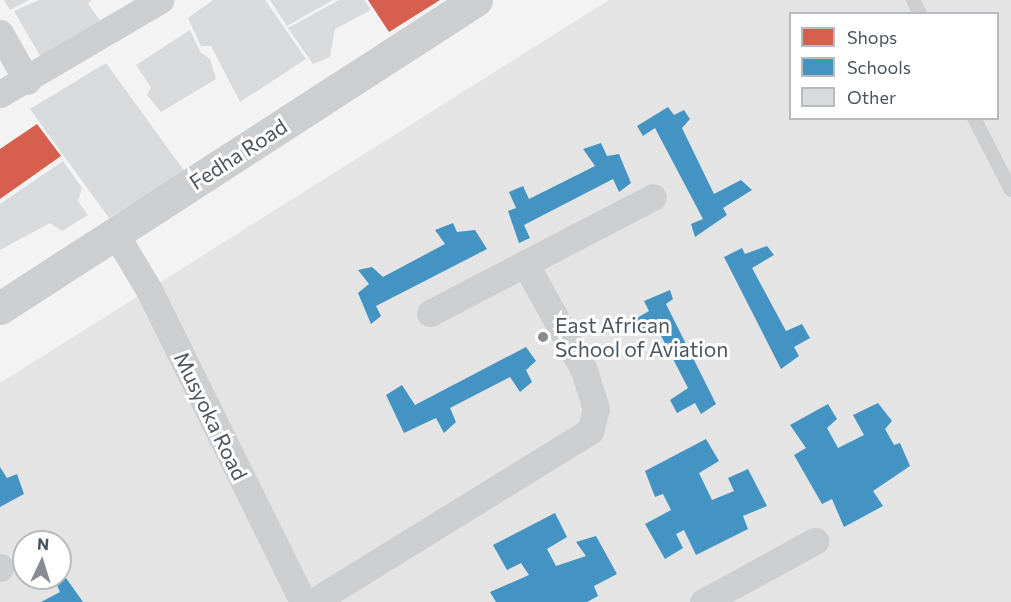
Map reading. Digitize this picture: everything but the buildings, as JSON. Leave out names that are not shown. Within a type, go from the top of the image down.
[{"type":"street","name":"Fedha Road","points":[[0,308],[476,0]]},
{"type":"street","points":[[0,94],[27,81],[155,1]]},
{"type":"street","points":[[0,33],[27,81]]},
{"type":"street","points":[[430,313],[653,197]]},
{"type":"street","name":"Musyoka Road","points":[[115,233],[149,290],[303,602]]},
{"type":"street","points":[[314,602],[590,431],[597,409],[584,370],[525,263]]},
{"type":"street","points":[[703,602],[815,541]]},
{"type":"lane","points":[[975,120],[1011,190]]},
{"type":"shaded area","name":"East African School of Aviation","points":[[609,0],[1011,0],[1011,602],[0,602],[0,383]]},
{"type":"place","name":"East African School of Aviation","points":[[543,337]]}]
